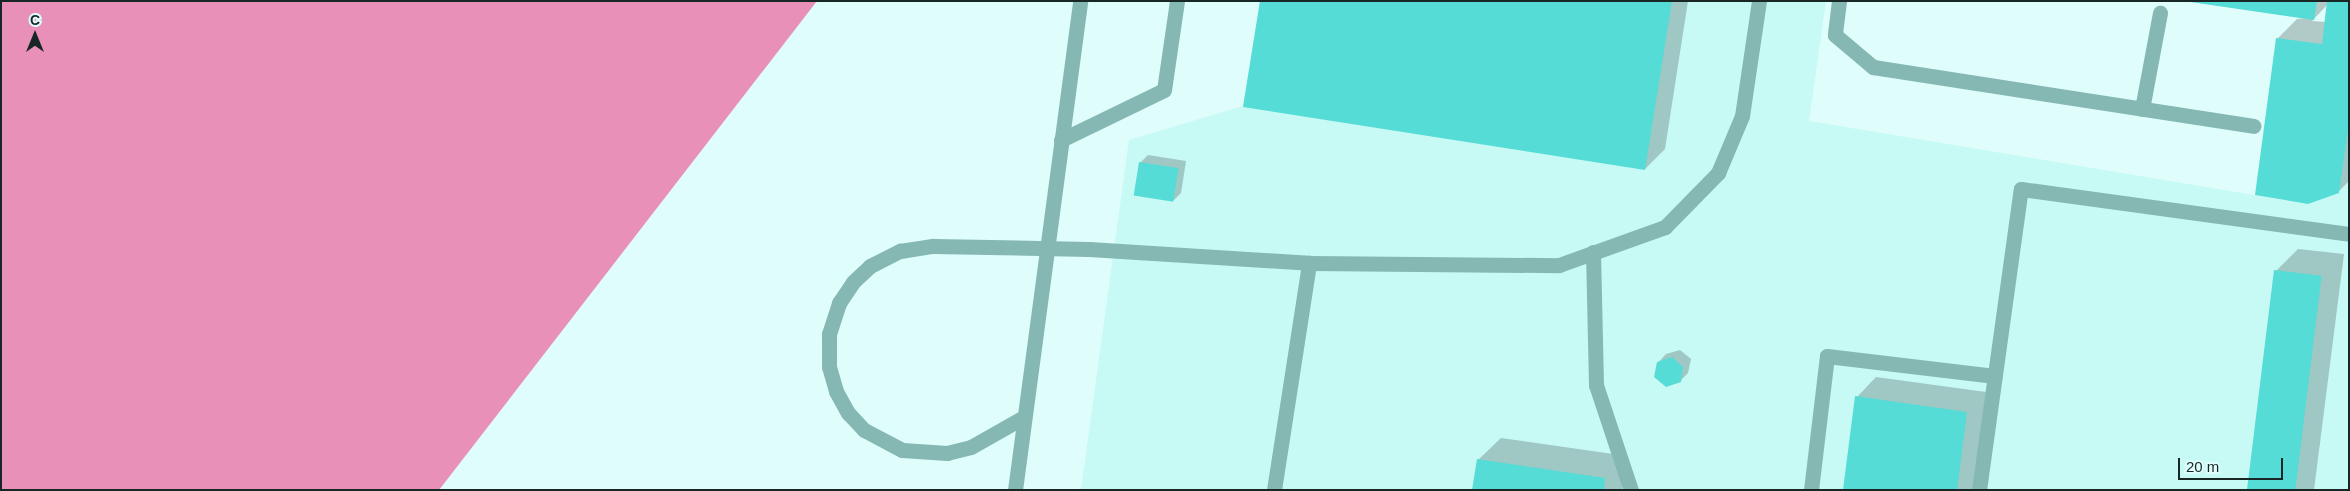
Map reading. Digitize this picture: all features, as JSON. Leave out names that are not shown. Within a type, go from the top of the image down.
[{"type":"street","points":[[1015,490],[1080,1]]},
{"type":"street","points":[[1061,140],[1164,90],[1177,1]]},
{"type":"street","points":[[1024,418],[971,447],[947,453],[922,454],[883,442],[864,430],[848,413],[836,391],[829,367],[829,334],[839,302],[853,282],[870,266],[900,251],[933,246],[1047,249],[1309,263],[1559,265],[1665,227],[1718,173],[1742,116],[1759,1]]},
{"type":"street","points":[[1839,1],[1835,35],[1874,67],[2253,126]]},
{"type":"street","points":[[2142,109],[2160,13]]},
{"type":"street","points":[[1979,490],[2021,189],[2349,234]]},
{"type":"street","points":[[1594,252],[1596,385],[1631,490]]},
{"type":"street","points":[[1274,490],[1309,263]]},
{"type":"street","points":[[1811,490],[1827,356],[1995,376]]},
{"type":"shaded area","points":[[1,1],[817,1],[439,490],[1,490]]},
{"type":"shaded area","points":[[1260,1],[1826,1],[1809,121],[2308,204],[2339,193],[2349,123],[2349,490],[1081,490],[1129,140],[1243,106]]},
{"type":"building","points":[[1260,1],[1672,1],[1645,170],[1243,107]]},
{"type":"building","points":[[2184,1],[2317,1],[2314,20]]},
{"type":"building","points":[[2327,1],[2349,1],[2349,123],[2339,193],[2308,204],[2255,195],[2276,38],[2322,44]]},
{"type":"building","points":[[1139,162],[1179,168],[1173,202],[1134,196]]},
{"type":"building","points":[[2274,270],[2322,276],[2295,490],[2247,490]]},
{"type":"building","points":[[1672,357],[1683,367],[1681,382],[1666,387],[1654,377],[1657,362]]},
{"type":"building","points":[[1855,396],[1967,412],[1957,490],[1843,490]]},
{"type":"building","points":[[1477,459],[1605,478],[1604,490],[1472,490]]}]
